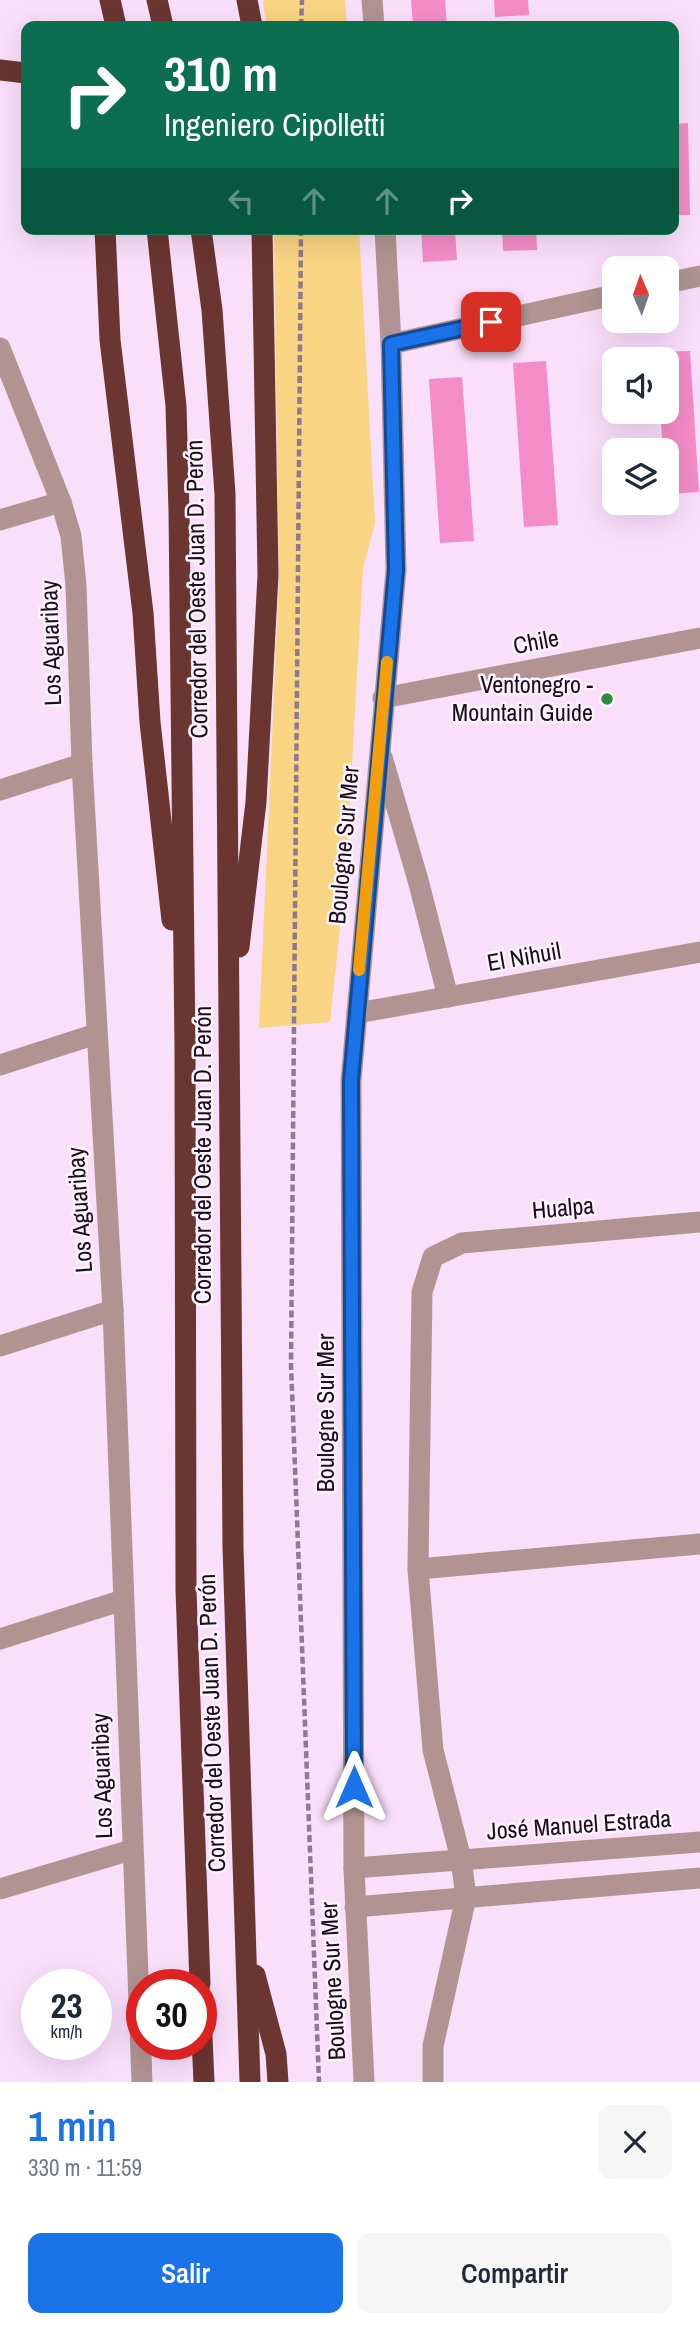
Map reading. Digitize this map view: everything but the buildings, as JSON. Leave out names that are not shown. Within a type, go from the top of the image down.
[{"type":"highway","points":[[110,0],[115,21]]},
{"type":"highway","points":[[158,0],[162,21]]},
{"type":"highway","points":[[247,0],[251,21]]},
{"type":"highway","points":[[0,70],[21,73]]},
{"type":"highway","points":[[104,235],[110,340],[140,588],[150,722],[185,1048]]},
{"type":"highway","name":"Corredor del Oeste Juan D. Perón","points":[[158,235],[176,406],[185,1048],[186,1591],[199,1969]]},
{"type":"highway","name":"Corredor del Oeste Juan D. Perón","points":[[202,235],[212,310],[225,494],[233,1547],[250,2082]]},
{"type":"highway","points":[[228,1036],[256,802],[268,575],[262,235]]},
{"type":"highway","points":[[245,1935],[276,2054],[278,2082]]},
{"type":"highway","points":[[203,2060],[204,2082]]},
{"type":"street","points":[[372,0],[374,21]]},
{"type":"street","name":"Boulogne Sur Mer","points":[[364,2082],[354,1868],[351,1081],[397,548],[385,235]]},
{"type":"street","points":[[679,280],[700,276]]},
{"type":"street","points":[[391,344],[602,298]]},
{"type":"street","name":"Los Aguaribay","points":[[0,348],[61,502],[71,536],[76,585],[82,764],[113,1310],[131,1850],[142,2082]]},
{"type":"street","points":[[0,520],[61,502]]},
{"type":"street","name":"Chile","points":[[383,698],[700,638]]},
{"type":"street","name":"Boulogne Sur Mer","points":[[379,745],[448,997]]},
{"type":"street","points":[[0,790],[82,764]]},
{"type":"street","name":"El Nihuil","points":[[357,1013],[700,952]]},
{"type":"street","points":[[0,1065],[96,1034]]},
{"type":"street","name":"Hualpa","points":[[418,1569],[422,1292],[433,1257],[462,1243],[700,1222]]},
{"type":"street","points":[[0,1346],[113,1310]]},
{"type":"street","points":[[433,2082],[433,2046],[466,1897],[461,1859],[433,1750],[418,1569],[700,1544]]},
{"type":"street","points":[[0,1639],[122,1601]]},
{"type":"street","name":"José Manuel Estrada","points":[[354,1868],[700,1842]]},
{"type":"street","points":[[0,1889],[131,1850]]},
{"type":"street","points":[[355,1907],[700,1878]]},
{"type":"path","points":[[301,21],[302,0]]},
{"type":"path","points":[[301,235],[291,1365],[320,2082]]},
{"type":"shaded area","points":[[263,0],[345,0],[347,21],[265,21]]},
{"type":"shaded area","points":[[274,235],[359,235],[375,523],[363,568],[346,872],[330,1022],[259,1028],[279,582]]},
{"type":"slow traffic","points":[[359,970],[387,662]]},
{"type":"place","name":"Ventonegro - Mountain Guide","points":[[607,699]]},
{"type":"route","points":[[354,1787],[351,1081],[396,570],[391,344],[491,322]]}]
